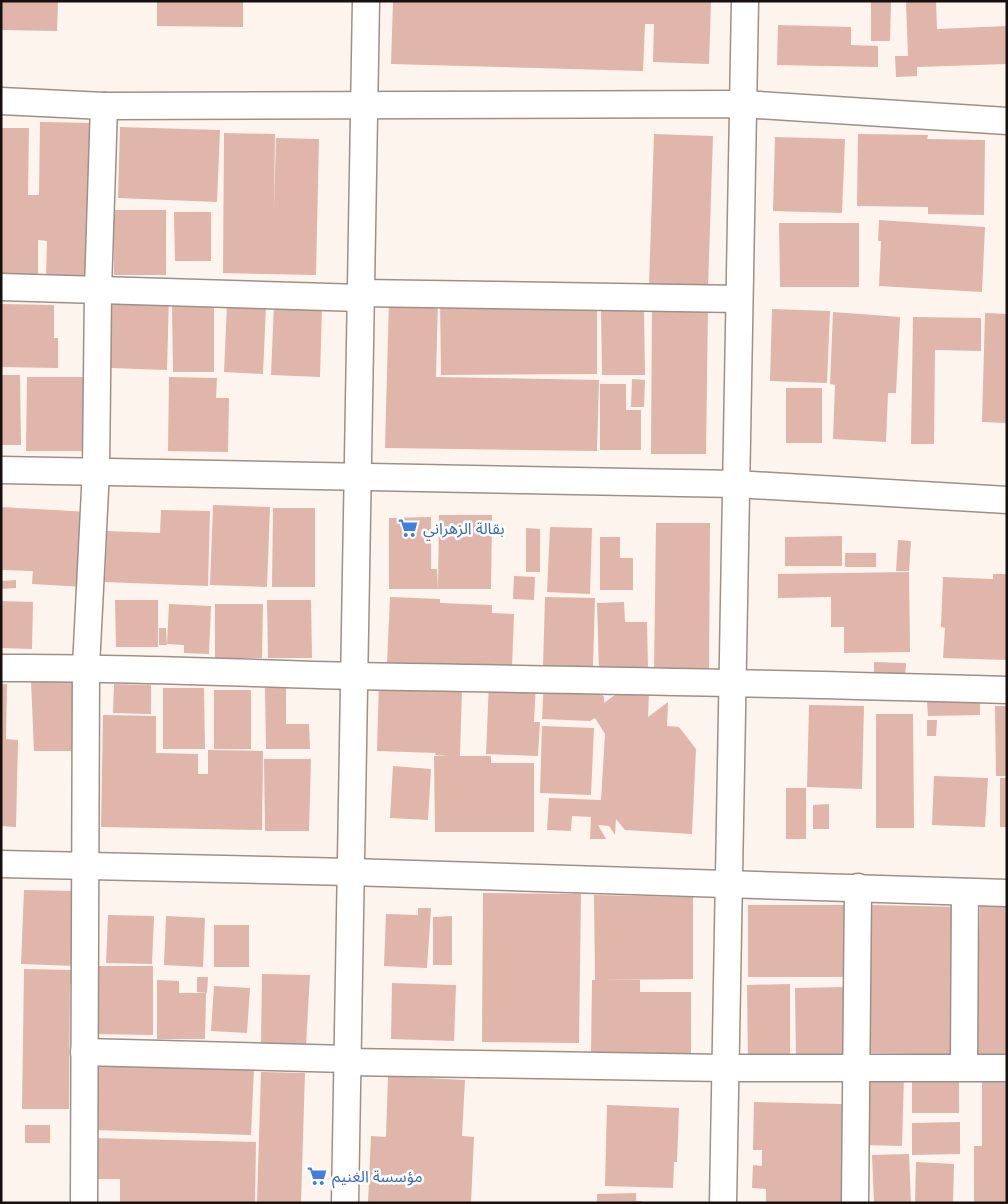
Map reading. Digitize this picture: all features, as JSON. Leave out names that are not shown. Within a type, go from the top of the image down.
[{"type":"street","points":[[345,1203],[366,1]]},
{"type":"street","points":[[723,1203],[731,681],[745,1]]},
{"type":"street","points":[[1,101],[104,106],[743,104],[1007,121]]},
{"type":"street","points":[[84,1203],[86,667],[96,470],[98,290],[104,106]]},
{"type":"street","points":[[1,287],[361,295],[739,299]]},
{"type":"street","points":[[1,470],[96,470],[736,484],[1007,500]]},
{"type":"street","points":[[1,668],[86,667],[353,676],[731,681],[1007,690]]},
{"type":"street","points":[[1,864],[350,872],[1007,893]]},
{"type":"street","points":[[855,1203],[858,887]]},
{"type":"street","points":[[964,1067],[965,892]]},
{"type":"street","points":[[84,1052],[725,1068],[1007,1068]]},
{"type":"building","points":[[1,1],[58,1],[57,31],[1,30]]},
{"type":"building","points":[[157,1],[243,1],[243,27],[157,26]]},
{"type":"building","points":[[393,1],[711,1],[709,64],[653,62],[654,24],[645,24],[643,71],[391,64]]},
{"type":"building","points":[[871,1],[891,1],[890,41],[871,41]]},
{"type":"building","points":[[906,1],[936,1],[937,29],[1007,26],[1007,64],[917,67],[917,76],[896,77],[895,56],[908,56]]},
{"type":"building","points":[[778,25],[851,27],[851,45],[878,46],[878,67],[777,65]]},
{"type":"building","points":[[40,122],[96,123],[94,281],[46,280],[47,241],[38,240],[38,278],[1,278],[1,128],[29,128],[28,195],[39,195]]},
{"type":"building","points":[[120,127],[220,130],[217,202],[118,198]]},
{"type":"building","points":[[224,133],[275,134],[274,211],[276,138],[319,139],[316,275],[223,273]]},
{"type":"building","points":[[654,134],[713,136],[708,288],[649,286]]},
{"type":"building","points":[[858,134],[928,135],[927,139],[985,140],[984,215],[928,214],[928,207],[857,206]]},
{"type":"building","points":[[775,137],[845,139],[842,213],[773,211]]},
{"type":"building","points":[[114,210],[166,210],[166,275],[114,275]]},
{"type":"building","points":[[174,212],[211,212],[211,261],[175,261]]},
{"type":"building","points":[[879,220],[985,227],[982,292],[879,286],[881,241],[878,241]]},
{"type":"building","points":[[779,223],[859,223],[859,287],[780,287]]},
{"type":"building","points":[[112,294],[169,295],[167,370],[110,368]]},
{"type":"building","points":[[389,299],[438,300],[436,377],[599,380],[597,451],[385,448]]},
{"type":"building","points":[[440,299],[597,305],[597,374],[441,375]]},
{"type":"building","points":[[1,304],[54,305],[54,338],[58,338],[58,368],[1,367]]},
{"type":"building","points":[[227,304],[266,306],[263,374],[224,372]]},
{"type":"building","points":[[274,304],[322,306],[320,377],[271,375]]},
{"type":"building","points":[[652,304],[708,305],[706,454],[651,454]]},
{"type":"building","points":[[214,305],[214,372],[173,372],[172,306]]},
{"type":"building","points":[[772,309],[830,311],[827,383],[770,381]]},
{"type":"building","points":[[601,311],[644,311],[645,375],[602,375]]},
{"type":"building","points":[[833,312],[900,317],[896,393],[888,393],[886,442],[833,439],[835,385],[830,384]]},
{"type":"building","points":[[985,313],[1007,314],[1007,423],[982,422]]},
{"type":"building","points":[[913,317],[981,318],[981,351],[935,350],[934,444],[911,444]]},
{"type":"building","points":[[1,375],[20,375],[21,445],[1,445]]},
{"type":"building","points":[[27,377],[88,377],[88,451],[26,451]]},
{"type":"building","points":[[169,377],[217,378],[216,398],[229,398],[228,452],[168,451]]},
{"type":"building","points":[[632,379],[645,380],[644,407],[631,407]]},
{"type":"building","points":[[600,384],[626,384],[626,410],[641,410],[641,450],[600,450]]},
{"type":"building","points":[[786,388],[822,388],[822,443],[786,443]]},
{"type":"building","points":[[213,505],[270,507],[267,587],[210,585]]},
{"type":"building","points":[[1,507],[89,512],[85,587],[32,584],[33,571],[1,570]]},
{"type":"building","points":[[273,508],[315,508],[315,587],[272,587]]},
{"type":"building","points":[[161,510],[210,511],[208,586],[105,582],[107,531],[160,533]]},
{"type":"building","points":[[439,515],[492,515],[491,589],[438,589]]},
{"type":"building","points":[[431,517],[431,569],[437,569],[438,589],[389,589],[389,518]]},
{"type":"building","points":[[656,523],[710,523],[709,675],[654,675]]},
{"type":"building","points":[[550,527],[592,528],[590,594],[547,592]]},
{"type":"building","points":[[526,528],[540,529],[540,572],[526,572]]},
{"type":"building","points":[[842,536],[842,566],[785,566],[785,537]]},
{"type":"building","points":[[600,537],[620,537],[620,558],[633,558],[633,590],[600,590]]},
{"type":"building","points":[[898,540],[911,541],[909,571],[896,571]]},
{"type":"building","points":[[845,553],[876,553],[876,567],[845,567]]},
{"type":"building","points":[[909,572],[910,652],[844,653],[844,627],[831,627],[831,597],[778,598],[778,574]]},
{"type":"building","points":[[993,574],[1007,574],[1007,660],[943,658],[945,628],[941,627],[943,577],[993,579]]},
{"type":"building","points":[[514,576],[535,577],[534,600],[513,599]]},
{"type":"building","points":[[16,580],[16,588],[1,589],[1,581]]},
{"type":"building","points":[[390,597],[440,599],[440,603],[492,605],[492,613],[514,614],[512,668],[387,664]]},
{"type":"building","points":[[545,597],[595,598],[593,667],[543,667]]},
{"type":"building","points":[[115,600],[158,600],[158,647],[116,647]]},
{"type":"building","points":[[267,600],[311,600],[312,658],[268,658]]},
{"type":"building","points":[[1,601],[33,602],[32,649],[1,648]]},
{"type":"building","points":[[624,602],[625,622],[647,622],[648,669],[599,670],[597,603]]},
{"type":"building","points":[[169,604],[211,606],[209,654],[184,653],[184,645],[167,644]]},
{"type":"building","points":[[215,604],[263,604],[262,658],[215,658]]},
{"type":"building","points":[[159,628],[166,628],[167,645],[159,645]]},
{"type":"building","points":[[874,662],[906,663],[905,678],[874,677]]},
{"type":"building","points":[[85,680],[85,751],[34,751],[31,681]]},
{"type":"building","points":[[544,680],[593,683],[604,697],[604,703],[619,692],[649,693],[648,717],[668,702],[667,726],[679,727],[696,749],[692,834],[625,830],[616,819],[615,835],[609,826],[598,825],[606,839],[590,839],[591,817],[572,816],[571,831],[547,830],[549,798],[601,800],[605,734],[595,718],[590,721],[542,719]]},
{"type":"building","points":[[379,681],[462,689],[460,756],[491,756],[491,763],[534,763],[534,832],[435,832],[434,756],[449,756],[435,755],[436,753],[377,751]]},
{"type":"building","points":[[489,681],[536,683],[534,722],[540,722],[538,756],[486,754]]},
{"type":"building","points":[[1,684],[7,684],[6,739],[18,740],[16,827],[1,826]]},
{"type":"building","points":[[114,684],[151,685],[151,714],[113,713]]},
{"type":"building","points":[[163,688],[204,688],[205,749],[163,749]]},
{"type":"building","points":[[265,688],[286,688],[286,724],[309,724],[310,749],[266,749]]},
{"type":"building","points":[[214,690],[251,690],[251,749],[214,749]]},
{"type":"building","points":[[980,700],[980,715],[928,716],[927,701]]},
{"type":"building","points":[[809,705],[864,706],[862,789],[807,787]]},
{"type":"building","points":[[995,706],[1007,706],[1007,776],[996,776]]},
{"type":"building","points":[[876,714],[913,714],[914,828],[876,828]]},
{"type":"building","points":[[103,715],[156,716],[156,753],[198,754],[198,774],[208,774],[208,750],[263,751],[262,830],[101,827]]},
{"type":"building","points":[[927,720],[937,720],[936,736],[927,736]]},
{"type":"building","points":[[542,726],[594,728],[591,795],[540,793]]},
{"type":"building","points":[[264,759],[311,759],[309,831],[265,831]]},
{"type":"building","points":[[393,766],[431,769],[428,820],[390,818]]},
{"type":"building","points":[[934,776],[988,778],[985,827],[932,825]]},
{"type":"building","points":[[1000,778],[1007,778],[1007,827],[1000,827]]},
{"type":"building","points":[[786,788],[806,788],[806,839],[786,839]]},
{"type":"building","points":[[829,804],[829,829],[813,829],[813,805]]},
{"type":"building","points":[[24,890],[78,891],[76,966],[21,964]]},
{"type":"building","points":[[483,893],[581,894],[579,1043],[482,1042]]},
{"type":"building","points":[[594,895],[693,897],[693,979],[601,980],[640,980],[640,992],[691,992],[691,1054],[591,1054],[592,980],[595,980]]},
{"type":"building","points":[[748,905],[847,905],[847,977],[748,977]]},
{"type":"building","points":[[872,905],[962,907],[958,1055],[869,1053]]},
{"type":"building","points":[[980,906],[1007,906],[1007,1057],[976,1057]]},
{"type":"building","points":[[418,908],[431,908],[427,968],[384,966],[386,914],[418,915]]},
{"type":"building","points":[[108,915],[154,916],[152,964],[106,963]]},
{"type":"building","points":[[166,916],[205,918],[203,967],[164,965]]},
{"type":"building","points":[[452,916],[452,965],[433,965],[433,917]]},
{"type":"building","points":[[214,925],[249,925],[249,967],[214,967]]},
{"type":"building","points":[[94,966],[153,966],[153,1035],[94,1034]]},
{"type":"building","points":[[24,969],[75,970],[75,984],[70,984],[69,1109],[22,1109]]},
{"type":"building","points":[[262,974],[310,975],[306,1046],[261,1045]]},
{"type":"building","points":[[197,977],[208,977],[207,993],[197,992]]},
{"type":"building","points":[[157,980],[179,981],[179,993],[206,993],[205,1039],[157,1039]]},
{"type":"building","points":[[392,983],[456,985],[454,1041],[391,1039]]},
{"type":"building","points":[[790,984],[790,1062],[748,1063],[747,985]]},
{"type":"building","points":[[214,986],[250,988],[247,1033],[211,1031]]},
{"type":"building","points":[[845,987],[847,1060],[796,1061],[795,988]]},
{"type":"building","points":[[98,1063],[254,1068],[251,1135],[95,1130]]},
{"type":"building","points":[[261,1072],[305,1073],[301,1203],[257,1203]]},
{"type":"building","points":[[867,1074],[904,1075],[902,1146],[865,1145]]},
{"type":"building","points":[[388,1076],[465,1080],[462,1136],[474,1137],[471,1203],[368,1203],[371,1136],[386,1137]]},
{"type":"building","points":[[912,1078],[959,1078],[959,1113],[912,1113]]},
{"type":"building","points":[[982,1081],[1007,1082],[1007,1203],[974,1203],[974,1146],[982,1146]]},
{"type":"building","points":[[754,1102],[843,1104],[841,1203],[766,1203],[766,1189],[752,1188],[753,1165],[762,1166],[762,1150],[753,1150]]},
{"type":"building","points":[[607,1105],[679,1108],[677,1162],[674,1162],[673,1188],[605,1186]]},
{"type":"building","points":[[960,1122],[960,1154],[912,1155],[912,1123]]},
{"type":"building","points":[[25,1125],[50,1125],[50,1143],[25,1143]]},
{"type":"building","points":[[90,1138],[256,1142],[255,1203],[120,1203],[120,1179],[90,1179]]},
{"type":"building","points":[[909,1154],[911,1203],[874,1203],[872,1155]]},
{"type":"building","points":[[916,1162],[954,1164],[953,1203],[915,1203]]},
{"type":"building","points":[[636,1193],[636,1201],[642,1201],[642,1203],[597,1203],[597,1194]]},
{"type":"place","name":"بقالة الزهراني","points":[[408,528]]},
{"type":"place","name":"مؤسسة الغنيم","points":[[317,1176]]}]
